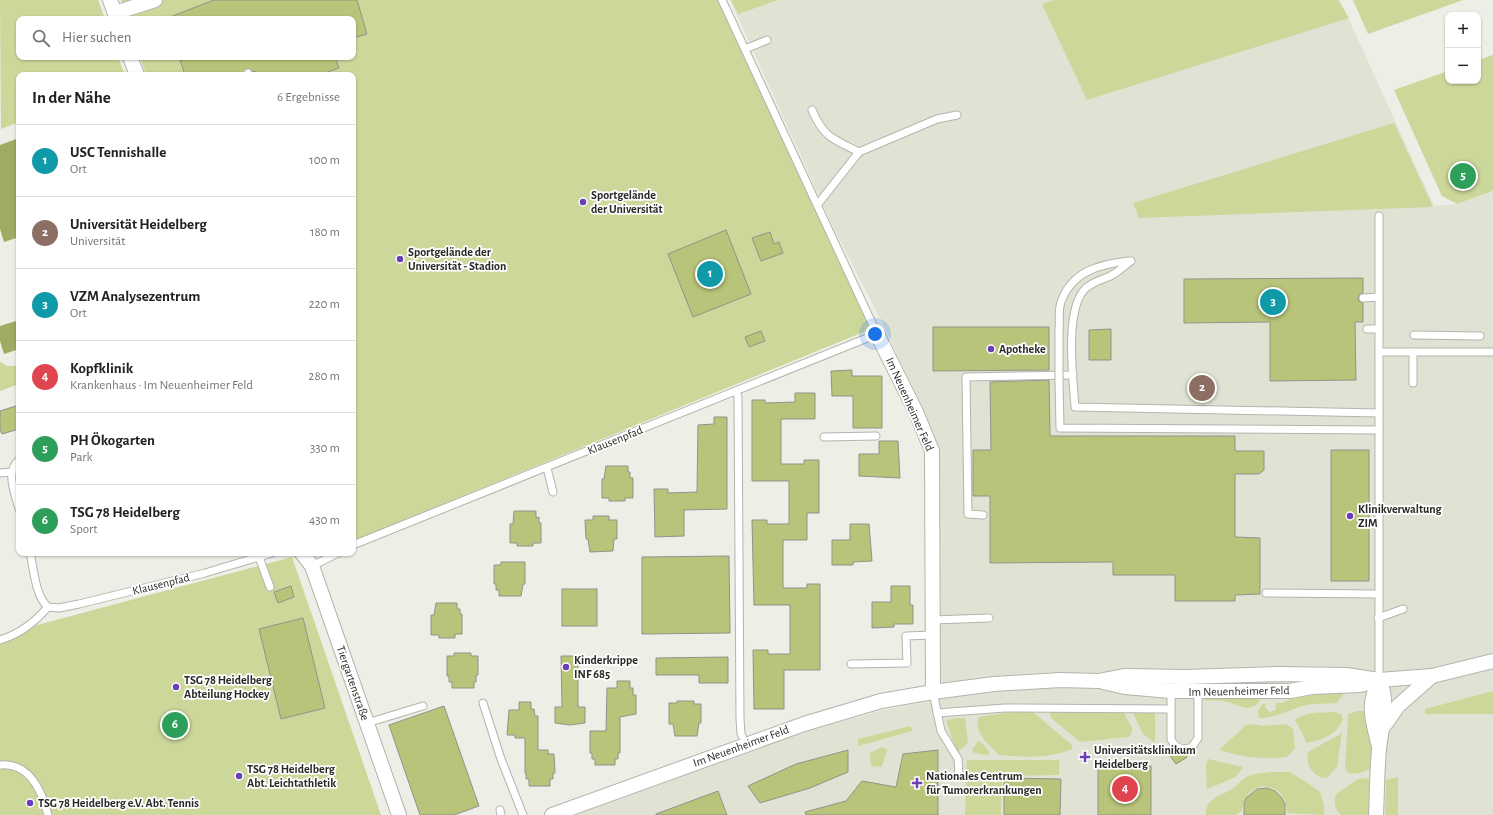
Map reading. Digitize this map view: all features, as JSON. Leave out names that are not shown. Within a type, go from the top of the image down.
[{"type":"street","points":[[114,11],[155,0]]},
{"type":"street","points":[[131,60],[136,72]]},
{"type":"street","name":"Im Neuenheimer Feld","points":[[878,334],[916,412],[932,451],[933,692]]},
{"type":"street","name":"Tiergartenstraße","points":[[304,556],[312,566],[399,815]]},
{"type":"street","name":"Im Neuenheimer Feld","points":[[1098,681],[1125,688],[1171,691],[1290,691],[1312,687],[1360,685],[1379,680],[1432,676],[1493,661]]},
{"type":"street","name":"Im Neuenheimer Feld","points":[[552,815],[804,724],[882,701],[933,692],[1001,684],[1061,680],[1098,681],[1124,676],[1172,677],[1278,674],[1346,675],[1379,680]]},
{"type":"street","name":"Im Neuenheimer Feld","points":[[1384,726],[1398,706],[1432,676]]},
{"type":"street","name":"Im Neuenheimer Feld","points":[[1376,815],[1379,749],[1384,726],[1384,690],[1379,680]]},
{"type":"street","name":"Im Neuenheimer Feld","points":[[1379,680],[1370,707],[1379,749]]},
{"type":"lane","points":[[722,0],[878,334]]},
{"type":"lane","points":[[745,49],[767,40]]},
{"type":"lane","points":[[812,110],[819,126],[825,134],[859,152]]},
{"type":"lane","points":[[818,204],[859,152],[937,119],[957,115]]},
{"type":"lane","points":[[1379,216],[1379,680]]},
{"type":"lane","points":[[1379,413],[1075,406],[1072,330],[1075,306],[1080,295],[1087,287],[1098,280],[1109,277],[1131,261],[1108,263],[1090,270],[1076,278],[1060,303],[1060,428],[1379,430]]},
{"type":"lane","points":[[1363,298],[1379,297]]},
{"type":"lane","points":[[1367,329],[1379,329]]},
{"type":"lane","name":"Klausenpfad","points":[[356,544],[878,334]]},
{"type":"lane","points":[[1414,335],[1480,336]]},
{"type":"lane","points":[[1379,352],[1493,352]]},
{"type":"lane","points":[[1413,352],[1413,383]]},
{"type":"lane","points":[[983,515],[968,514],[966,377],[1073,375]]},
{"type":"lane","points":[[736,391],[738,396],[740,719],[741,734],[746,744]]},
{"type":"lane","points":[[824,437],[876,436]]},
{"type":"lane","points":[[0,473],[12,469],[16,464]]},
{"type":"lane","points":[[546,468],[553,492]]},
{"type":"lane","points":[[12,469],[16,492]]},
{"type":"lane","points":[[0,640],[15,635],[48,607],[39,591],[31,556]]},
{"type":"lane","name":"Klausenpfad","points":[[48,607],[59,608],[79,604],[205,573],[262,556]]},
{"type":"lane","points":[[312,566],[332,556]]},
{"type":"lane","points":[[259,557],[270,587]]},
{"type":"lane","points":[[1266,593],[1378,594]]},
{"type":"lane","points":[[1378,618],[1403,609]]},
{"type":"lane","points":[[933,620],[989,618]]},
{"type":"lane","points":[[851,664],[907,663],[906,636],[933,635]]},
{"type":"lane","points":[[1172,677],[1172,741],[1180,748],[1190,748],[1194,745],[1198,738],[1198,691]]},
{"type":"lane","points":[[933,692],[941,730],[958,759],[959,777]]},
{"type":"lane","points":[[483,703],[501,759],[523,815]]},
{"type":"lane","points":[[367,723],[423,706]]},
{"type":"lane","points":[[937,713],[1005,708],[1171,709]]},
{"type":"lane","points":[[0,765],[16,766],[25,772],[40,790],[48,815]]},
{"type":"shaded area","points":[[0,0],[98,0],[104,16],[16,16],[16,60],[119,60],[124,72],[16,72],[16,123],[1,129]]},
{"type":"shaded area","name":"Sportgelände der Universität","points":[[121,0],[721,0],[871,329],[356,540],[356,72],[145,72],[141,60],[356,60],[356,16],[126,16]]},
{"type":"shaded area","points":[[730,0],[1340,0],[1434,206],[1457,204],[1493,192],[1493,815],[576,815],[802,733],[883,710],[946,698],[941,679],[939,450],[884,326],[834,229]]},
{"type":"shaded area","points":[[731,0],[778,0],[738,14]]},
{"type":"shaded area","points":[[1054,0],[1338,0],[1349,18],[1087,100],[1042,4]]},
{"type":"shaded area","points":[[1353,0],[1463,0],[1368,34]]},
{"type":"shaded area","points":[[1493,55],[1493,191],[1457,204],[1442,196],[1394,90],[1445,72],[1445,84],[1481,84],[1481,59]]},
{"type":"shaded area","points":[[1394,123],[1433,207],[1139,218],[1133,203]]},
{"type":"shaded area","points":[[16,139],[16,238],[4,242],[0,229],[0,145]]},
{"type":"shaded area","points":[[16,321],[16,350],[4,354],[0,341],[0,326]]},
{"type":"shaded area","points":[[0,362],[7,366],[16,366],[16,385],[0,391]]},
{"type":"shaded area","points":[[292,557],[381,815],[0,815],[0,635]]},
{"type":"shaded area","points":[[1341,690],[1344,693],[1337,703],[1306,705],[1276,715],[1259,718],[1258,710],[1263,704],[1266,703],[1265,707],[1270,712],[1275,710],[1276,703],[1282,703],[1298,695]]},
{"type":"shaded area","points":[[1493,691],[1493,714],[1425,714],[1425,709]]},
{"type":"shaded area","points":[[1204,697],[1262,697],[1258,703],[1249,708],[1229,702],[1204,700]]},
{"type":"shaded area","points":[[1155,709],[1155,743],[1143,734],[1132,711]]},
{"type":"shaded area","points":[[1123,711],[1133,730],[1129,737],[1080,742],[1051,718],[1050,712]]},
{"type":"shaded area","points":[[1357,711],[1367,711],[1373,740],[1373,755],[1370,769],[1353,774],[1347,772],[1345,768],[1348,714]]},
{"type":"shaded area","points":[[1011,712],[1033,712],[1072,745],[1072,749],[1046,756],[1027,757],[999,755],[983,738],[977,723],[979,717]]},
{"type":"shaded area","points":[[1335,712],[1341,714],[1343,719],[1337,729],[1328,736],[1317,741],[1306,743],[1295,720],[1309,714]]},
{"type":"shaded area","points":[[965,718],[968,743],[957,753],[946,720]]},
{"type":"shaded area","points":[[1251,724],[1263,726],[1286,724],[1293,729],[1295,748],[1287,757],[1270,758],[1244,756],[1219,750],[1246,725]]},
{"type":"shaded area","points":[[911,726],[912,731],[858,746],[858,739]]},
{"type":"shaded area","points":[[1342,733],[1337,767],[1327,778],[1318,776],[1309,766],[1307,757],[1308,752]]},
{"type":"shaded area","points":[[978,741],[981,742],[990,753],[988,755],[974,753],[972,750]]},
{"type":"shaded area","points":[[882,747],[887,750],[882,767],[871,766],[870,753]]},
{"type":"shaded area","points":[[1208,759],[1243,767],[1236,777],[1207,789],[1206,766]]},
{"type":"shaded area","points":[[967,760],[1059,760],[1059,775],[1002,776],[1001,815],[965,815]]},
{"type":"shaded area","points":[[1271,772],[1290,772],[1320,792],[1324,805],[1324,815],[1287,813],[1285,802],[1280,794],[1274,789],[1266,786],[1250,792],[1245,800],[1242,811],[1235,815],[1206,815],[1206,809],[1214,798],[1234,788],[1246,777]]},
{"type":"shaded area","points":[[1398,777],[1398,815],[1385,815],[1386,780]]},
{"type":"shaded area","points":[[1368,778],[1370,781],[1370,815],[1341,815],[1335,805],[1336,794],[1358,779]]},
{"type":"building","points":[[214,0],[357,0],[367,34],[356,37],[356,16],[173,16]]},
{"type":"building","points":[[180,60],[336,60],[339,68],[328,72],[253,72],[248,68],[244,72],[184,72]]},
{"type":"building","points":[[726,230],[751,294],[693,317],[668,254]]},
{"type":"building","points":[[770,232],[774,244],[779,242],[783,253],[761,261],[752,238]]},
{"type":"building","points":[[1363,278],[1363,293],[1360,294],[1358,298],[1359,301],[1363,303],[1363,322],[1355,322],[1356,380],[1270,381],[1270,322],[1184,323],[1184,279]]},
{"type":"building","name":"Apotheke","points":[[933,327],[1049,327],[1049,370],[933,371]]},
{"type":"building","points":[[1111,329],[1111,360],[1089,360],[1089,330]]},
{"type":"building","points":[[761,331],[765,341],[749,347],[745,337]]},
{"type":"building","points":[[852,370],[852,376],[882,376],[882,428],[853,428],[853,396],[832,396],[831,371]]},
{"type":"building","points":[[1049,380],[1050,436],[1235,436],[1235,451],[1264,451],[1264,470],[1259,474],[1235,474],[1235,537],[1260,538],[1260,594],[1235,595],[1235,601],[1175,601],[1175,575],[1113,575],[1113,562],[990,563],[990,496],[973,496],[973,450],[991,450],[990,382]]},
{"type":"building","points":[[795,393],[815,393],[815,419],[781,419],[781,464],[804,464],[804,460],[819,460],[819,513],[807,513],[807,540],[783,540],[783,588],[807,588],[807,584],[820,584],[820,670],[784,670],[784,709],[754,709],[753,650],[768,650],[768,654],[790,654],[790,605],[754,605],[752,520],[767,520],[767,524],[789,524],[789,481],[752,481],[752,400],[765,400],[765,403],[795,402]]},
{"type":"building","points":[[16,406],[16,430],[2,434],[0,429],[0,411]]},
{"type":"building","points":[[714,417],[727,417],[727,509],[684,510],[684,536],[655,537],[654,489],[668,489],[668,493],[697,492],[698,425],[714,424]]},
{"type":"building","points":[[879,441],[898,441],[900,478],[859,476],[859,454],[879,454]]},
{"type":"building","name":"Klinikverwaltung ZIM","points":[[1331,450],[1369,450],[1369,581],[1331,581]]},
{"type":"building","points":[[606,466],[628,466],[630,478],[633,478],[633,498],[625,498],[625,501],[609,501],[609,498],[602,498],[602,479],[604,479]]},
{"type":"building","points":[[514,511],[536,511],[536,518],[539,517],[539,523],[541,523],[541,543],[533,543],[533,546],[517,546],[517,543],[510,543],[510,524],[513,524]]},
{"type":"building","points":[[593,516],[609,516],[609,520],[617,520],[617,539],[614,539],[613,551],[590,552],[588,539],[586,539],[585,520],[593,520]]},
{"type":"building","points":[[850,524],[869,524],[872,561],[853,562],[853,565],[832,565],[832,540],[850,540]]},
{"type":"building","points":[[729,556],[730,633],[642,634],[642,557]]},
{"type":"building","points":[[501,562],[525,562],[525,584],[523,584],[521,596],[499,596],[499,590],[496,590],[496,584],[494,584],[494,565],[501,565]]},
{"type":"building","points":[[291,586],[294,597],[278,603],[274,592]]},
{"type":"building","points":[[891,586],[910,586],[910,605],[913,605],[913,624],[894,624],[894,627],[872,628],[872,602],[891,602]]},
{"type":"building","points":[[562,589],[597,589],[597,626],[562,626]]},
{"type":"building","points":[[436,603],[457,603],[457,609],[460,609],[460,614],[462,614],[462,634],[455,634],[455,638],[439,638],[439,635],[431,635],[431,615],[434,615]]},
{"type":"building","points":[[303,618],[325,708],[281,719],[259,629]]},
{"type":"building","points":[[454,653],[471,653],[471,656],[478,656],[478,675],[476,675],[474,688],[452,688],[452,682],[449,682],[449,676],[447,676],[447,656],[454,656]]},
{"type":"building","points":[[561,656],[578,656],[578,707],[585,707],[585,723],[570,725],[555,723],[555,707],[562,707]]},
{"type":"building","points":[[728,657],[728,683],[699,683],[699,675],[656,675],[656,658]]},
{"type":"building","points":[[617,681],[630,681],[630,688],[633,688],[633,695],[636,695],[636,714],[620,717],[620,753],[618,753],[618,759],[615,759],[615,765],[595,765],[595,759],[592,759],[592,753],[590,753],[590,731],[606,731],[607,688],[617,688]]},
{"type":"building","points":[[677,701],[694,701],[694,704],[701,704],[701,723],[699,723],[697,736],[675,736],[673,724],[669,724],[669,703],[677,703]]},
{"type":"building","points":[[519,702],[531,702],[531,709],[534,709],[535,716],[538,716],[538,750],[548,750],[548,754],[554,754],[555,773],[553,773],[553,779],[550,779],[550,786],[529,786],[529,779],[526,779],[525,773],[525,738],[515,738],[515,735],[507,735],[509,710],[519,710]]},
{"type":"building","points":[[444,706],[479,806],[454,815],[420,815],[389,725]]},
{"type":"building","points":[[1170,747],[1178,753],[1190,753],[1186,758],[1176,764],[1170,756]]},
{"type":"building","points":[[848,750],[848,772],[810,788],[760,803],[748,786],[796,764]]},
{"type":"building","name":"Nationales Centrum für Tumorerkrankungen","points":[[938,750],[938,815],[806,815],[805,812],[846,801],[862,781],[896,787],[903,754]]},
{"type":"building","points":[[1098,766],[1151,766],[1151,815],[1098,815]]},
{"type":"building","points":[[1004,778],[1061,779],[1060,815],[1004,815]]},
{"type":"building","points":[[1267,788],[1275,791],[1281,797],[1285,804],[1285,815],[1244,815],[1244,803],[1246,798],[1257,789]]},
{"type":"building","points":[[718,791],[727,815],[656,815],[656,814]]},
{"type":"place","name":"PH Ökogarten","points":[[1463,176]]},
{"type":"place","name":"Sportgelände der Universität","points":[[583,202]]},
{"type":"place","name":"Sportgelände der Universität - Stadion","points":[[400,259]]},
{"type":"place","name":"USC Tennishalle","points":[[710,274]]},
{"type":"place","name":"VZM Analysezentrum","points":[[1273,302]]},
{"type":"place","name":"Apotheke","points":[[991,349]]},
{"type":"place","name":"Universität Heidelberg","points":[[1202,388]]},
{"type":"place","name":"Klinikverwaltung ZIM","points":[[1350,516]]},
{"type":"place","name":"Kinderkrippe INF 685","points":[[566,667]]},
{"type":"place","name":"TSG 78 Heidelberg Abteilung Hockey","points":[[176,687]]},
{"type":"place","name":"TSG 78 Heidelberg","points":[[175,725]]},
{"type":"place","name":"Universitätsklinikum Heidelberg","points":[[1085,757]]},
{"type":"place","name":"TSG 78 Heidelberg Abt. Leichtathletik","points":[[239,776]]},
{"type":"place","name":"Nationales Centrum für Tumorerkrankungen","points":[[917,783]]},
{"type":"place","name":"Kopfklinik","points":[[1125,789]]},
{"type":"place","name":"TSG 78 Heidelberg e.V. Abt. Tennis","points":[[30,803]]}]
